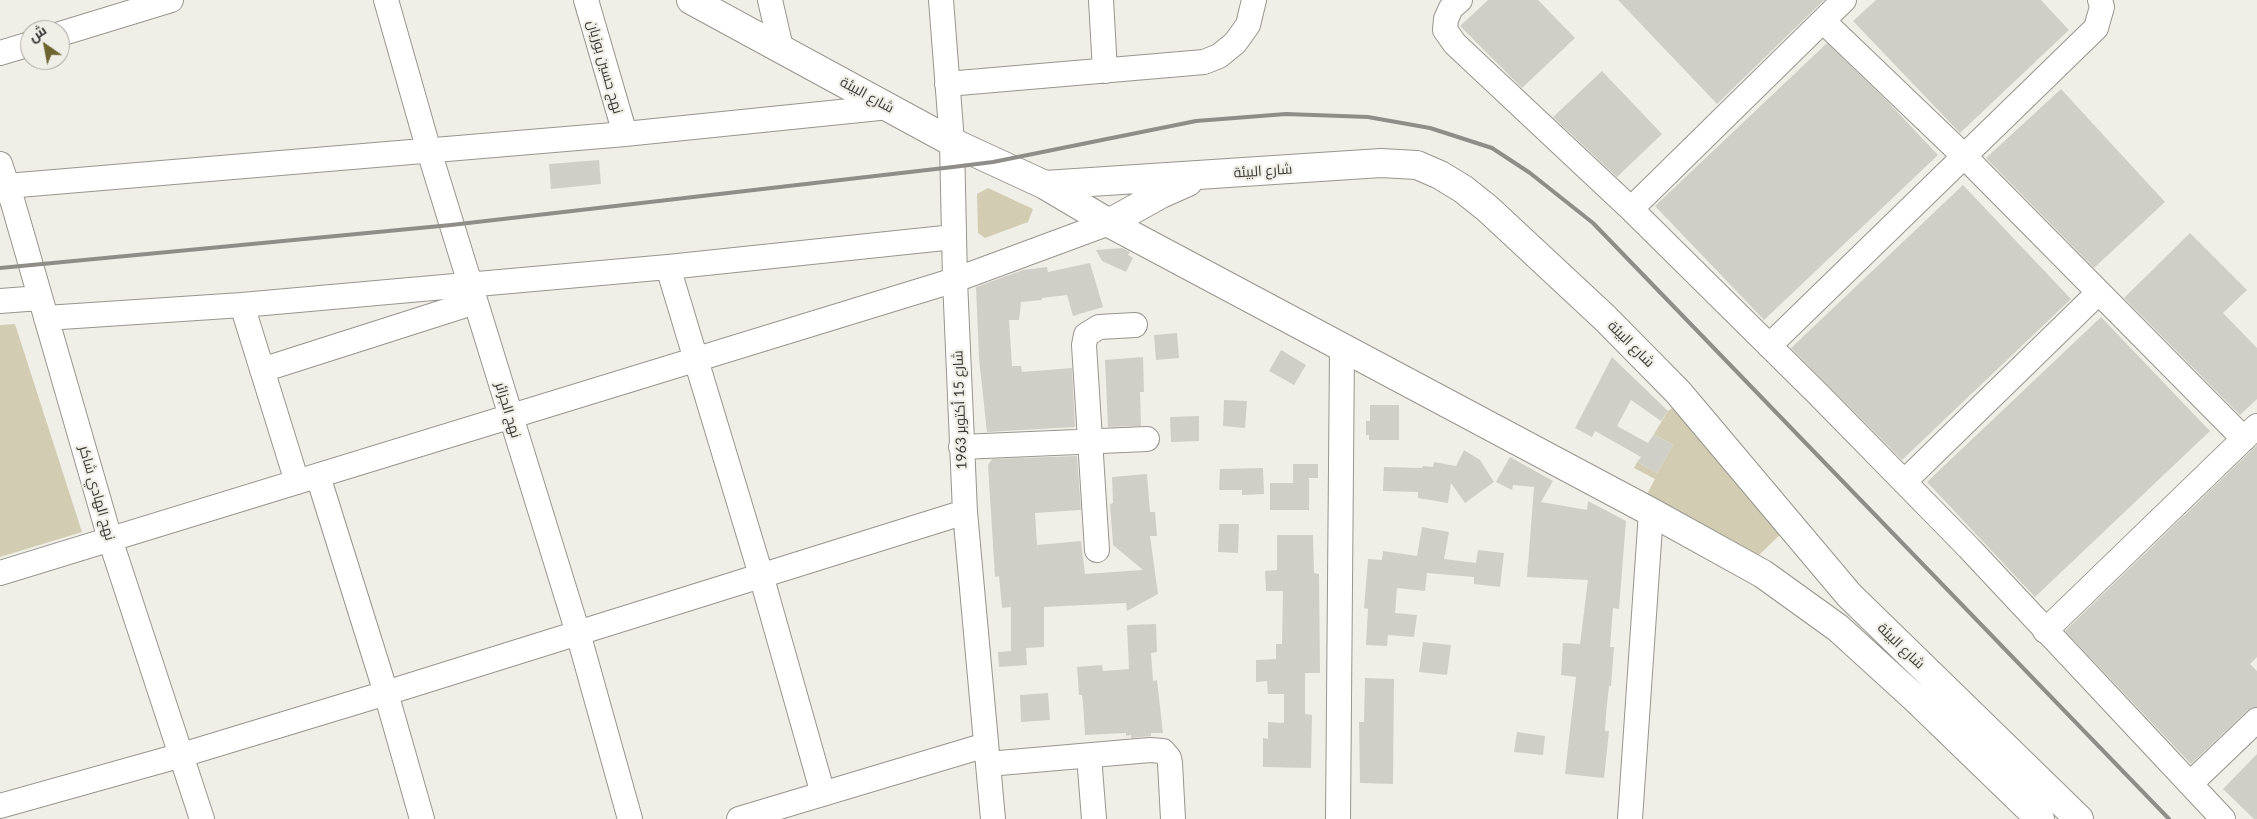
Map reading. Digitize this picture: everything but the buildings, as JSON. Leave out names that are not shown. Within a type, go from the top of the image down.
[{"type":"main road","name":"شارع البيئة","points":[[691,0],[952,142],[1045,185],[1109,223],[1651,512],[1755,570],[1823,616],[1917,700],[2040,819]]},
{"type":"main road","name":"شارع البيئة","points":[[1045,185],[1382,163],[1417,165],[1440,175],[1463,189],[1488,209],[1605,318],[1678,392],[1849,595],[1936,680],[2069,816]]},
{"type":"main road","points":[[1109,223],[1161,194],[1206,175]]},
{"type":"main road","points":[[1917,700],[1936,680]]},
{"type":"street","points":[[70,31],[171,0]]},
{"type":"street","name":"نهج الجزائر","points":[[386,0],[428,151],[578,633],[630,819]]},
{"type":"street","name":"نهج حسين بوزيان","points":[[586,0],[625,134]]},
{"type":"street","points":[[770,0],[781,48]]},
{"type":"street","name":"شارع 15 أكتوبر 1963","points":[[941,0],[952,142],[955,280],[965,512],[993,819]]},
{"type":"street","points":[[1101,0],[1105,71]]},
{"type":"street","points":[[947,84],[1204,62],[1220,56],[1235,43],[1248,25],[1254,0]]},
{"type":"street","points":[[1460,0],[1452,8],[1446,19],[1445,30],[1455,44],[1631,209],[1904,482],[1969,548],[2223,819]]},
{"type":"street","points":[[1631,209],[1844,0]]},
{"type":"street","points":[[1769,346],[2096,28],[2102,7],[2100,0]]},
{"type":"street","points":[[1823,20],[1964,156],[2098,293],[2250,433],[2045,631]]},
{"type":"street","points":[[0,53],[20,47]]},
{"type":"street","points":[[7,198],[428,151],[625,134],[889,107]]},
{"type":"street","name":"نهج الهادي شاكر","points":[[0,164],[7,198],[43,308],[110,539],[202,819]]},
{"type":"street","points":[[0,573],[955,280],[1109,223]]},
{"type":"street","points":[[0,301],[43,308],[242,304],[472,293],[668,267],[954,237]]},
{"type":"street","points":[[668,267],[761,575],[823,794]]},
{"type":"street","points":[[262,370],[472,293]]},
{"type":"street","points":[[1904,482],[2098,293]]},
{"type":"street","points":[[242,304],[262,370],[308,479],[386,693],[422,819]]},
{"type":"street","points":[[1097,550],[1084,345],[1086,335],[1099,327],[1135,325]]},
{"type":"street","points":[[1338,819],[1342,348]]},
{"type":"street","points":[[962,447],[1147,439]]},
{"type":"street","points":[[0,806],[182,755],[386,693],[965,512]]},
{"type":"street","points":[[1630,819],[1651,512]]},
{"type":"street","points":[[2190,784],[2257,720]]},
{"type":"street","points":[[739,819],[823,794],[987,754],[1089,756],[1150,750],[1163,751],[1170,763],[1173,819]]},
{"type":"street","points":[[1089,756],[1094,819]]},
{"type":"shaded area","points":[[988,188],[1033,209],[1028,222],[985,238],[978,233],[977,194]]},
{"type":"shaded area","points":[[15,324],[82,532],[0,557],[0,325]]},
{"type":"shaded area","points":[[1675,406],[1782,533],[1759,555],[1647,494],[1655,479],[1634,468],[1637,462],[1657,473],[1673,445],[1654,434],[1668,411]]},
{"type":"railway","points":[[0,268],[451,225],[953,167],[993,162],[1196,121],[1286,114],[1368,117],[1430,128],[1492,148],[1530,173],[1593,223],[2169,819]]}]
